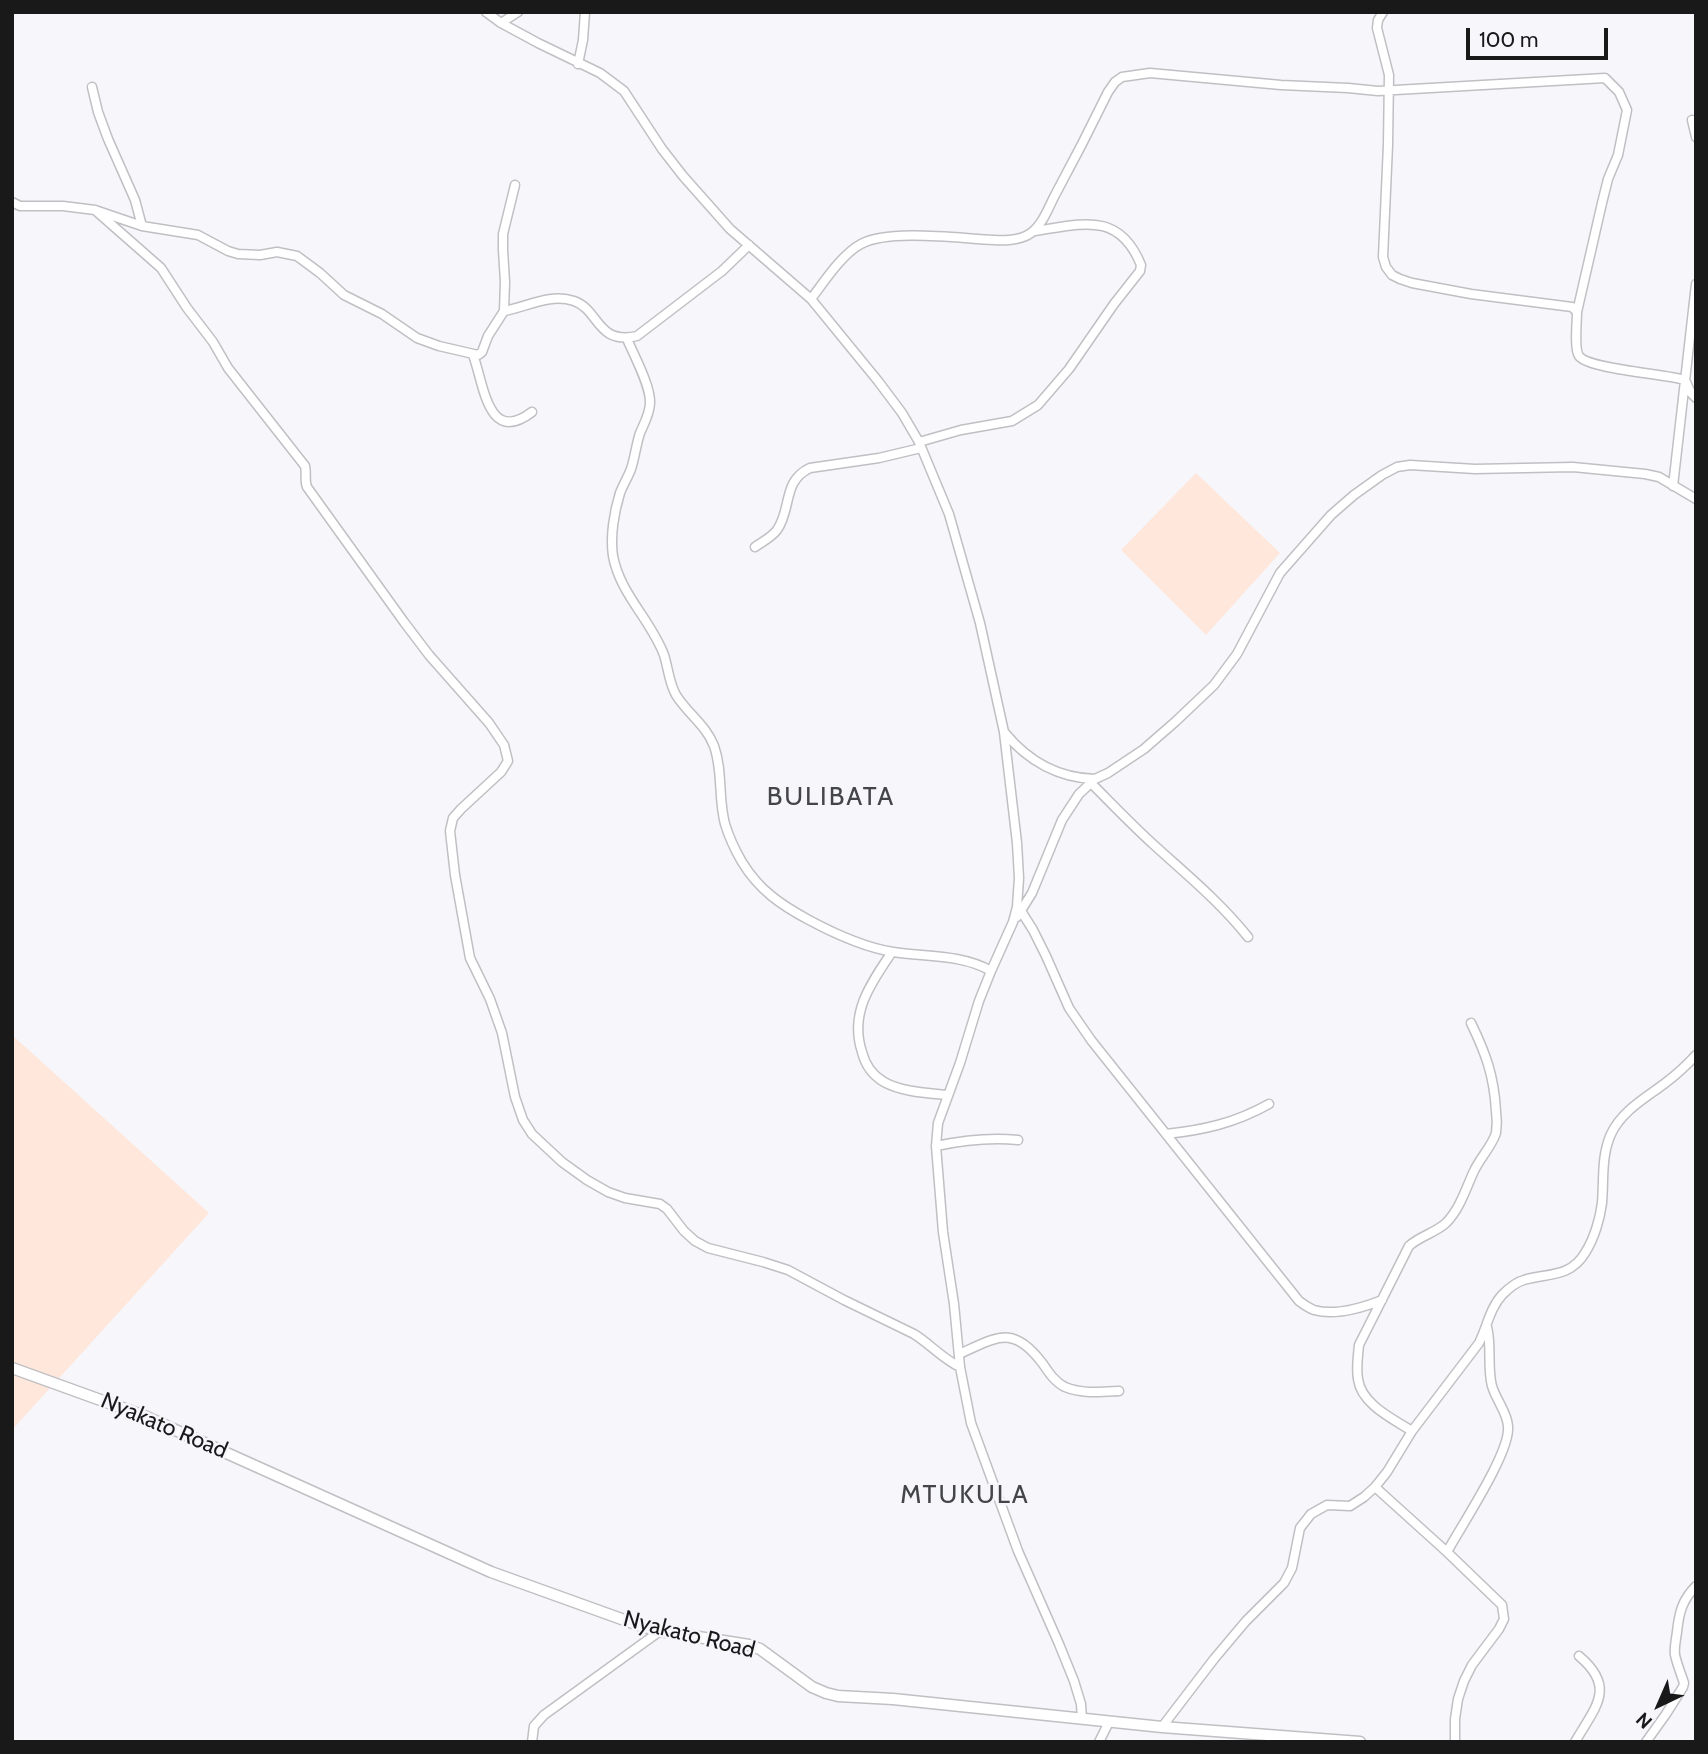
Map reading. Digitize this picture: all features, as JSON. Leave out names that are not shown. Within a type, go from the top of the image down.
[{"type":"street","points":[[486,12],[501,23],[600,73],[624,91],[683,176],[730,229],[811,299],[878,381],[902,413],[939,488],[980,623],[1004,732],[1019,878],[1013,922],[990,971],[938,1122],[936,1146],[943,1232],[960,1367],[971,1423],[1018,1551],[1074,1681],[1081,1704],[1082,1719]]},
{"type":"street","points":[[501,23],[518,12]]},
{"type":"street","points":[[579,64],[585,12]]},
{"type":"street","points":[[1383,12],[1377,28],[1389,75],[1383,257],[1386,267],[1392,275],[1412,283],[1471,294],[1569,306],[1577,312]]},
{"type":"street","points":[[811,299],[855,248],[872,239],[919,236],[1007,240],[1027,236],[1035,230],[1108,92],[1115,82],[1122,78],[1150,73],[1388,91],[1605,79],[1619,92],[1627,110],[1577,312],[1577,354],[1583,360],[1685,380]]},
{"type":"street","points":[[92,87],[108,139],[135,200],[142,226]]},
{"type":"street","points":[[1692,120],[1696,137]]},
{"type":"street","points":[[12,202],[20,206],[63,206],[95,210],[142,226],[198,235],[237,254],[288,253],[297,256],[320,273],[344,295],[382,314],[417,338],[478,355],[504,311],[503,234],[515,185]]},
{"type":"street","points":[[95,210],[151,258],[167,276],[228,368],[305,466],[307,487],[364,568],[429,655],[489,723],[504,745],[508,761],[501,772],[453,818],[450,831],[470,958],[490,999],[502,1033],[515,1097],[523,1120],[532,1134],[562,1162],[608,1192],[667,1209],[695,1241],[722,1253],[788,1270],[914,1334],[960,1367]]},
{"type":"street","points":[[755,547],[776,531],[792,486],[801,472],[810,468],[879,458],[961,430],[1012,421],[1038,405],[1069,369],[1140,271],[1141,265],[1130,244],[1121,234],[1109,227],[1097,224],[1035,230]]},
{"type":"street","points":[[504,311],[519,309],[546,299],[576,301],[606,331],[620,338],[637,337],[722,271],[749,245]]},
{"type":"street","points":[[1673,486],[1696,284]]},
{"type":"street","points":[[627,339],[649,392],[650,405],[631,468],[620,492],[615,514],[613,556],[627,592],[664,655],[674,692],[702,724],[713,743],[721,779],[724,822],[731,842],[756,882],[772,898],[808,920],[867,946],[892,952],[975,962],[990,971]]},
{"type":"street","points":[[474,355],[481,387],[491,411],[497,418],[514,422],[532,412]]},
{"type":"street","points":[[1685,380],[1696,398]]},
{"type":"street","points":[[1013,922],[1032,893],[1062,820],[1079,794],[1093,781],[1144,748],[1214,685],[1237,654],[1280,573],[1331,515],[1389,471],[1410,465],[1475,469],[1573,467],[1659,477],[1696,499]]},
{"type":"street","points":[[1004,732],[1037,763],[1067,776],[1093,781],[1153,844],[1229,914],[1248,937]]},
{"type":"street","points":[[1021,911],[1038,939],[1069,1008],[1131,1092],[1299,1301],[1313,1310],[1335,1312],[1382,1300]]},
{"type":"street","points":[[892,952],[874,977],[857,1020],[858,1041],[864,1061],[874,1074],[891,1085],[947,1095]]},
{"type":"street","points":[[1412,1431],[1367,1399],[1358,1382],[1359,1345],[1409,1246],[1447,1222],[1456,1210],[1495,1134],[1497,1123],[1492,1076],[1471,1023]]},
{"type":"street","points":[[1162,1727],[1246,1621],[1284,1583],[1292,1568],[1300,1528],[1311,1514],[1327,1505],[1350,1506],[1375,1487],[1387,1472],[1412,1431],[1479,1343],[1492,1310],[1502,1296],[1523,1280],[1564,1271],[1576,1264],[1585,1253],[1596,1230],[1602,1205],[1602,1168],[1609,1138],[1617,1122],[1630,1108],[1675,1076],[1696,1055]]},
{"type":"street","points":[[1166,1134],[1199,1131],[1243,1117],[1269,1104]]},
{"type":"street","points":[[936,1146],[980,1138],[1018,1140]]},
{"type":"street","points":[[1447,1552],[1482,1492],[1508,1436],[1508,1424],[1492,1387],[1487,1327]]},
{"type":"street","points":[[959,1354],[1002,1338],[1014,1338],[1026,1345],[1063,1386],[1094,1393],[1119,1391]]},
{"type":"street","name":"Nyakato Road","points":[[12,1368],[142,1415],[491,1572],[641,1626],[760,1649],[812,1687],[826,1693],[1162,1727],[1360,1742]]},
{"type":"street","points":[[1375,1487],[1502,1605],[1504,1619],[1464,1681],[1455,1719],[1455,1742]]},
{"type":"street","points":[[1646,1742],[1683,1687],[1675,1657],[1679,1615],[1689,1592],[1696,1586]]},
{"type":"street","points":[[532,1742],[534,1726],[544,1715],[660,1631]]},
{"type":"street","points":[[1575,1742],[1600,1696],[1596,1673],[1579,1656]]},
{"type":"street","points":[[1099,1742],[1109,1722]]},
{"type":"shaded area","points":[[1196,473],[1280,553],[1206,635],[1121,550]]},
{"type":"shaded area","points":[[12,1035],[209,1213],[12,1430]]},
{"type":"district","name":"BULIBATA","points":[[831,797]]},
{"type":"district","name":"MTUKULA","points":[[965,1495]]}]
